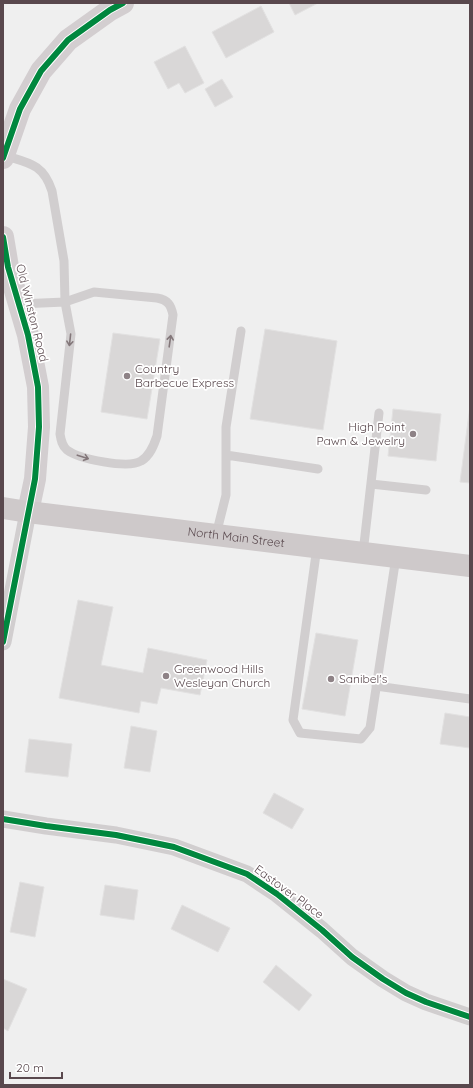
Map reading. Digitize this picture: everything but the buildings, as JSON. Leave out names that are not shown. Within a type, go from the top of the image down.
[{"type":"main road","name":"North Main Street","points":[[3,508],[470,566]]},
{"type":"street","points":[[3,158],[20,109],[41,71],[68,40],[110,10],[123,3]]},
{"type":"street","name":"Old Winston Road","points":[[3,238],[8,267],[28,335],[38,387],[38,427],[35,479],[28,512]]},
{"type":"street","points":[[3,642],[28,512]]},
{"type":"street","name":"Eastover Place","points":[[3,819],[116,835],[174,847],[247,874],[277,894],[322,930],[352,957],[383,979],[406,993],[426,1002],[470,1017]]},
{"type":"lane","points":[[3,155],[32,164],[41,170],[48,179],[52,190],[64,261],[65,302],[71,334],[60,434],[62,444],[67,450],[83,458],[134,465],[142,461],[148,455],[157,436],[173,315],[171,305],[165,300],[157,298],[94,292],[65,302],[19,304]]},
{"type":"lane","points":[[216,535],[226,495],[226,428],[241,331]]},
{"type":"lane","points":[[363,553],[379,413]]},
{"type":"lane","points":[[226,455],[318,469]]},
{"type":"lane","points":[[371,484],[426,490]]},
{"type":"lane","points":[[317,547],[293,720],[300,733],[361,739],[370,728],[396,557]]},
{"type":"lane","points":[[376,686],[470,699]]},
{"type":"cycle path","points":[[3,158],[20,109],[41,71],[68,40],[110,10],[123,3]]},
{"type":"cycle path","points":[[3,237],[8,267],[28,335],[38,387],[39,427],[35,479],[3,642]]},
{"type":"cycle path","points":[[3,819],[116,835],[174,847],[247,874],[277,894],[322,930],[352,957],[383,979],[406,993],[426,1002],[470,1017]]},
{"type":"place","name":"Country Barbecue Express","points":[[127,376]]},
{"type":"place","name":"High Point Pawn & Jewelry","points":[[413,434]]},
{"type":"place","name":"Greenwood Hills Wesleyan Church","points":[[166,676]]},
{"type":"place","name":"Sanibel's","points":[[331,679]]}]
